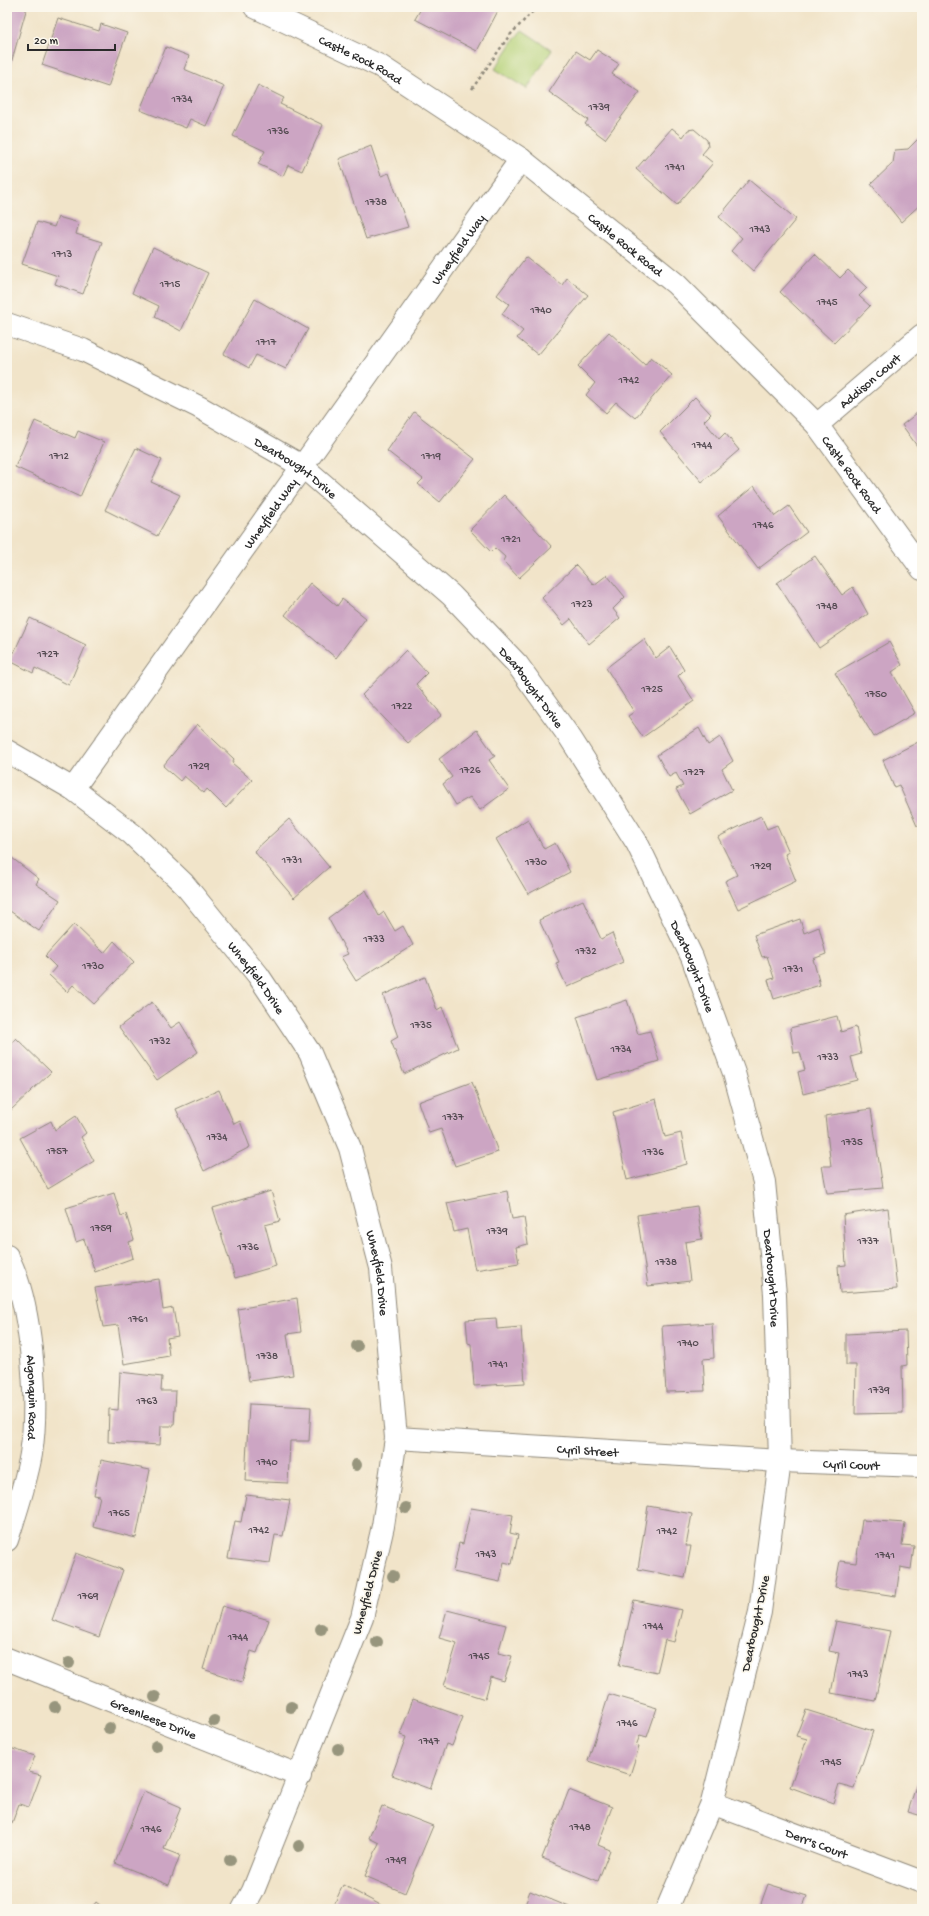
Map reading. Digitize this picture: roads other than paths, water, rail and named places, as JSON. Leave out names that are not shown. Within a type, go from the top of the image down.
[{"type":"street","name":"Castle Rock Road","points":[[255,7],[380,66],[521,158],[676,284],[818,424],[922,570]]},
{"type":"street","name":"Wheyfield Way","points":[[73,789],[521,158]]},
{"type":"street","name":"Dearbought Drive","points":[[7,324],[90,353],[199,407],[302,466],[451,595],[517,664],[571,739],[637,843],[689,950],[734,1073],[764,1182],[775,1294],[780,1461],[760,1612],[712,1803],[667,1909]]},
{"type":"street","name":"Addison Court","points":[[818,424],[922,335]]},
{"type":"street","name":"Wheyfield Drive","points":[[7,751],[73,789],[132,834],[184,884],[258,975],[310,1053],[350,1148],[382,1268],[396,1438],[383,1526],[362,1618],[253,1891],[243,1909]]},
{"type":"street","name":"Algonquin Road","points":[[7,1256],[15,1271],[30,1337],[33,1411],[31,1454],[7,1540]]},
{"type":"street","name":"Cyril Street","points":[[396,1438],[780,1461]]},
{"type":"street","name":"Cyril Court","points":[[780,1461],[922,1466]]},
{"type":"street","name":"Greenleese Drive","points":[[7,1659],[300,1776]]},
{"type":"street","name":"Derr's Court","points":[[712,1803],[922,1882]]}]
